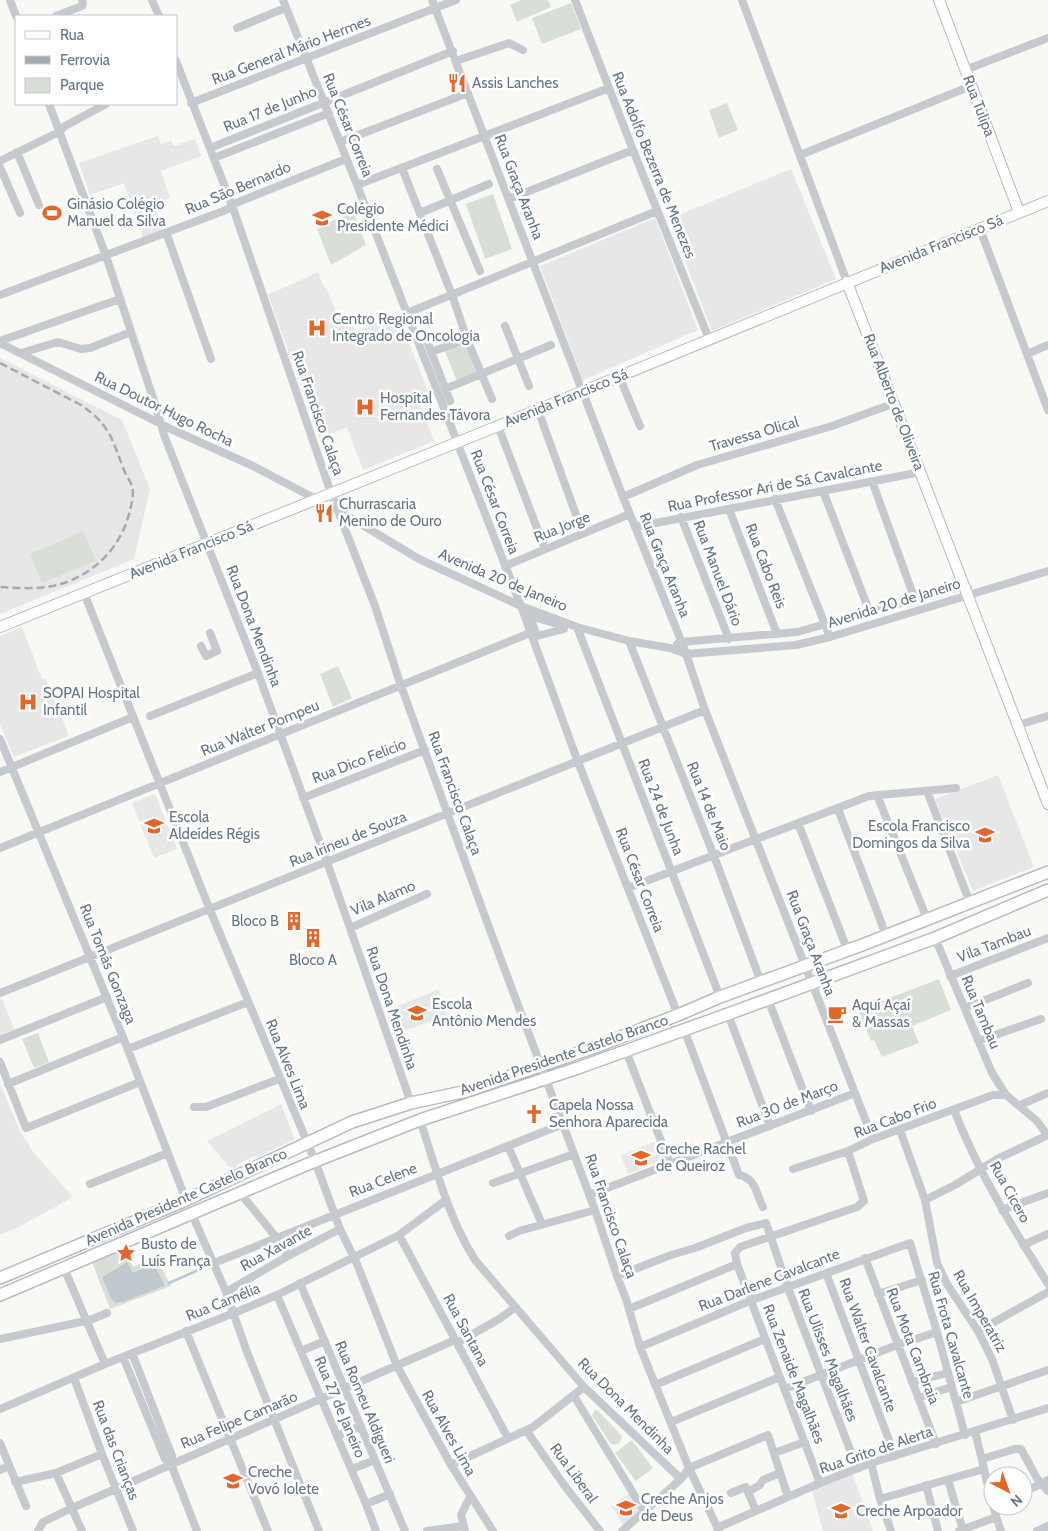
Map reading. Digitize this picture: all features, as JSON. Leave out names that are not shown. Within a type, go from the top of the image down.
[{"type":"main road","name":"Rua Tulipa","points":[[939,0],[1019,212]]},
{"type":"main road","name":"Avenida Francisco Sá","points":[[0,627],[457,443],[1048,201]]},
{"type":"main road","name":"Rua Alberto de Oliveira","points":[[847,282],[1048,804]]},
{"type":"main road","name":"Avenida Presidente Castelo Branco","points":[[0,1278],[186,1200],[352,1122],[411,1104],[467,1090],[541,1066],[847,949],[862,945],[1048,872]]},
{"type":"main road","name":"Avenida Presidente Castelo Branco","points":[[0,1295],[315,1161],[420,1120],[546,1079],[728,1014],[935,938],[1048,890]]},
{"type":"main road","points":[[862,945],[867,963]]},
{"type":"street","points":[[10,0],[16,15]]},
{"type":"street","points":[[59,15],[83,6],[82,0]]},
{"type":"street","points":[[152,0],[159,15]]},
{"type":"street","name":"Rua Graça Aranha","points":[[432,0],[623,497],[686,654],[705,710],[873,1139]]},
{"type":"street","name":"Rua General Mário Hermes","points":[[191,103],[456,0]]},
{"type":"street","name":"Rua Adolfo Bezerra de Menezes","points":[[575,0],[632,150],[709,339]]},
{"type":"street","name":"Rua Alberto de Oliveira","points":[[742,0],[847,282]]},
{"type":"street","points":[[237,28],[284,4]]},
{"type":"street","name":"Rua César Correia","points":[[284,4],[407,313],[521,606],[578,762],[678,1015]]},
{"type":"street","points":[[965,70],[1048,38]]},
{"type":"street","points":[[456,61],[509,42],[523,50]]},
{"type":"street","name":"Rua 17 de Junho","points":[[210,148],[453,51]]},
{"type":"street","name":"Rua Francisco Calaça","points":[[178,67],[232,206],[336,509],[376,606],[402,686],[448,814],[590,1195],[629,1308],[640,1348],[689,1468],[718,1530]]},
{"type":"street","points":[[800,155],[971,86]]},
{"type":"street","points":[[357,185],[609,88]]},
{"type":"street","points":[[340,142],[468,93]]},
{"type":"street","name":"Rua Dona Mendinha","points":[[50,105],[106,256],[161,424],[258,673],[327,862],[332,882],[350,928],[411,1104]]},
{"type":"street","points":[[0,161],[59,132],[65,126],[104,105]]},
{"type":"street","name":"Rua 17 de Junho","points":[[214,158],[329,113]]},
{"type":"street","points":[[509,199],[632,150]]},
{"type":"street","points":[[17,152],[40,205]]},
{"type":"street","name":"Rua São Bernardo","points":[[0,295],[226,210],[236,202],[346,159]]},
{"type":"street","points":[[0,167],[20,213]]},
{"type":"street","points":[[402,168],[452,295],[467,339],[492,399]]},
{"type":"street","points":[[437,169],[480,271]]},
{"type":"street","points":[[420,213],[488,184]]},
{"type":"street","points":[[407,313],[657,211]]},
{"type":"street","points":[[980,228],[1048,410]]},
{"type":"street","points":[[166,232],[211,360]]},
{"type":"street","points":[[0,342],[120,299]]},
{"type":"street","points":[[505,326],[529,386]]},
{"type":"street","points":[[21,353],[58,342],[81,349],[90,348],[131,332]]},
{"type":"street","points":[[431,352],[467,339]]},
{"type":"street","points":[[427,341],[450,401]]},
{"type":"street","name":"Rua Doutor Hugo Rocha","points":[[0,342],[161,424],[253,466],[316,499]]},
{"type":"street","points":[[445,390],[551,345]]},
{"type":"street","points":[[1027,354],[1048,345]]},
{"type":"street","points":[[619,376],[640,426]]},
{"type":"street","name":"Travessa Olical","points":[[623,497],[697,466],[832,426],[895,403]]},
{"type":"street","points":[[538,410],[584,534]]},
{"type":"street","points":[[498,426],[545,549]]},
{"type":"street","name":"Rua Professor Ari de Sá Cavalcante","points":[[635,527],[921,472]]},
{"type":"street","points":[[872,481],[915,600]]},
{"type":"street","points":[[823,491],[870,613]]},
{"type":"street","points":[[775,500],[830,637]]},
{"type":"street","name":"Avenida 20 de Janeiro","points":[[336,509],[419,559],[521,606],[577,626],[629,641],[670,648],[686,654],[796,645],[967,597],[977,592],[1048,571]]},
{"type":"street","name":"Rua Cabo Reis","points":[[729,509],[778,634]]},
{"type":"street","name":"Rua Jorge","points":[[505,566],[630,514]]},
{"type":"street","name":"Rua Manuel Dário","points":[[681,517],[728,639]]},
{"type":"street","name":"Avenida 20 de Janeiro","points":[[670,648],[681,642],[797,632],[964,586],[977,592]]},
{"type":"street","name":"Rua Alves Lima","points":[[84,593],[210,910],[306,1144],[315,1161],[340,1229],[397,1366],[451,1465],[493,1531]]},
{"type":"street","name":"Rua 24 de Junha","points":[[577,626],[720,997]]},
{"type":"street","points":[[201,646],[206,656],[217,651],[210,633]]},
{"type":"street","name":"Rua Walter Pompeu","points":[[0,848],[530,634]]},
{"type":"street","name":"Rua 14 de Maio","points":[[629,641],[762,982]]},
{"type":"street","points":[[150,716],[258,673]]},
{"type":"street","name":"Rua Irineu de Souza","points":[[0,993],[705,710]]},
{"type":"street","points":[[1018,725],[1048,716]]},
{"type":"street","points":[[0,772],[133,717]]},
{"type":"street","name":"Rua Tomás Gonzaga","points":[[0,739],[128,1049],[186,1200]]},
{"type":"street","name":"Rua Dico Felicio","points":[[303,798],[425,750]]},
{"type":"street","points":[[628,888],[868,796],[956,788]]},
{"type":"street","points":[[928,791],[970,903]]},
{"type":"street","points":[[877,795],[927,919]]},
{"type":"street","points":[[838,809],[886,935]]},
{"type":"street","points":[[798,823],[847,949]]},
{"type":"street","name":"Vila Alamo","points":[[350,928],[427,894]]},
{"type":"street","name":"Rua Tambau","points":[[935,938],[992,1072],[1006,1094],[1037,1121],[1048,1135]]},
{"type":"street","name":"Vila Tambau","points":[[950,976],[1048,938]]},
{"type":"street","points":[[965,1008],[1028,983]]},
{"type":"street","points":[[0,1040],[107,997]]},
{"type":"street","points":[[768,998],[811,1111]]},
{"type":"street","points":[[128,1049],[248,1002]]},
{"type":"street","points":[[728,1014],[770,1126]]},
{"type":"street","points":[[978,1041],[1041,1018]]},
{"type":"street","points":[[684,1029],[738,1175],[745,1176],[752,1183],[763,1207]]},
{"type":"street","points":[[8,1084],[123,1037]]},
{"type":"street","points":[[626,1051],[670,1164]]},
{"type":"street","points":[[0,1062],[26,1128],[140,1082]]},
{"type":"street","points":[[194,1107],[206,1107],[279,1079]]},
{"type":"street","name":"Rua 30 de Março","points":[[590,1195],[855,1093]]},
{"type":"street","points":[[1020,1105],[1048,1093]]},
{"type":"street","name":"Rua Cabo Frio","points":[[793,1169],[848,1151],[873,1139],[993,1095],[1006,1094]]},
{"type":"street","name":"Rua Cicero","points":[[954,1110],[965,1137],[1002,1210],[1048,1284]]},
{"type":"street","name":"Rua Dona Mendinha","points":[[420,1120],[446,1200],[463,1241],[475,1260],[584,1387],[681,1479]]},
{"type":"street","name":"Rua Celene","points":[[214,1263],[334,1213],[562,1124]]},
{"type":"street","name":"Rua Imperatriz","points":[[900,1130],[925,1200],[937,1263],[947,1284],[978,1331],[992,1359],[1013,1420]]},
{"type":"street","points":[[925,1200],[955,1185],[999,1158],[1048,1135]]},
{"type":"street","points":[[508,1146],[542,1224]]},
{"type":"street","points":[[629,1308],[737,1264],[735,1253],[740,1248],[862,1204],[864,1201],[848,1151]]},
{"type":"street","points":[[90,1184],[168,1153]]},
{"type":"street","points":[[493,1183],[574,1154]]},
{"type":"street","points":[[240,1193],[276,1237],[288,1256]]},
{"type":"street","points":[[1002,1210],[1048,1193]]},
{"type":"street","name":"Rua Camélia","points":[[0,1409],[277,1294],[399,1235],[446,1200]]},
{"type":"street","points":[[509,1236],[542,1224],[595,1210]]},
{"type":"street","points":[[192,1214],[226,1292],[247,1352],[320,1531]]},
{"type":"street","name":"Rua Ulisses Magalhães","points":[[617,1276],[746,1228],[766,1223],[788,1288],[857,1468]]},
{"type":"street","name":"Rua Xavante","points":[[226,1292],[288,1256],[340,1229]]},
{"type":"street","points":[[1023,1245],[1048,1234]]},
{"type":"street","name":"Rua Santana","points":[[399,1235],[508,1438]]},
{"type":"street","name":"Rua Darlene Cavalcante","points":[[640,1348],[752,1300],[910,1243]]},
{"type":"street","name":"Rua Frota Cavalcante","points":[[910,1243],[937,1332],[964,1435]]},
{"type":"street","name":"Rua Mota Cambraia","points":[[865,1258],[936,1444]]},
{"type":"street","name":"Rua Zenaide Magalhães","points":[[737,1264],[820,1483]]},
{"type":"street","points":[[64,1268],[105,1364]]},
{"type":"street","name":"Rua Walter Cavalcante","points":[[826,1273],[895,1456]]},
{"type":"street","points":[[878,1294],[922,1280]]},
{"type":"street","name":"Rua Romeu Aldigueri","points":[[300,1283],[405,1531]]},
{"type":"street","points":[[978,1331],[1048,1292]]},
{"type":"street","name":"Rua 27 de Janeiro","points":[[277,1294],[352,1469],[376,1531]]},
{"type":"street","name":"Rua Felipe Camarão","points":[[38,1531],[42,1522],[230,1438],[456,1342],[499,1319],[516,1307]]},
{"type":"street","points":[[0,1340],[108,1313]]},
{"type":"street","points":[[186,1331],[268,1531]]},
{"type":"street","points":[[785,1389],[937,1332]]},
{"type":"street","points":[[655,1385],[765,1339]]},
{"type":"street","points":[[301,1351],[325,1341]]},
{"type":"street","points":[[132,1353],[172,1456],[172,1464],[197,1531]]},
{"type":"street","points":[[123,1357],[165,1459],[172,1464]]},
{"type":"street","points":[[956,1402],[1048,1370]]},
{"type":"street","points":[[912,1382],[947,1372]]},
{"type":"street","points":[[671,1422],[780,1377]]},
{"type":"street","name":"Rua das Crianças","points":[[74,1378],[133,1531]]},
{"type":"street","points":[[451,1465],[533,1427],[584,1387]]},
{"type":"street","points":[[918,1398],[951,1387]]},
{"type":"street","name":"Rua Dona Mendinha","points":[[574,1396],[644,1511]]},
{"type":"street","name":"Rua Grito de Alerta","points":[[718,1530],[756,1511],[857,1468],[1048,1408]]},
{"type":"street","points":[[337,1436],[361,1426]]},
{"type":"street","name":"Rua Liberal","points":[[526,1430],[564,1486],[600,1531]]},
{"type":"street","points":[[974,1432],[983,1466]]},
{"type":"street","points":[[622,1531],[681,1479],[689,1468],[768,1435],[788,1497]]},
{"type":"street","points":[[774,1453],[804,1442]]},
{"type":"street","points":[[0,1443],[26,1506]]},
{"type":"street","points":[[982,1458],[1021,1448],[1038,1480],[1045,1482]]},
{"type":"street","points":[[15,1482],[56,1473],[102,1454]]},
{"type":"street","points":[[352,1469],[375,1460]]},
{"type":"street","points":[[871,1463],[880,1499],[891,1531]]},
{"type":"street","points":[[0,1470],[9,1466]]},
{"type":"street","points":[[880,1499],[983,1469]]},
{"type":"street","points":[[56,1473],[82,1531]]},
{"type":"street","points":[[748,1492],[760,1485],[763,1480],[780,1473]]},
{"type":"street","points":[[948,1480],[961,1530],[996,1517],[1000,1531]]},
{"type":"street","points":[[1045,1482],[1048,1491]]},
{"type":"street","points":[[1033,1487],[1045,1482]]},
{"type":"street","points":[[926,1485],[938,1531]]},
{"type":"street","points":[[731,1493],[746,1487],[756,1511]]},
{"type":"street","points":[[366,1504],[390,1494]]},
{"type":"street","points":[[427,1531],[464,1528],[461,1515],[470,1497]]},
{"type":"street","points":[[1037,1531],[1048,1526]]},
{"type":"shaded area","points":[[158,136],[161,144],[171,140],[174,146],[195,139],[201,156],[161,171],[170,198],[154,204],[163,230],[143,237],[124,183],[90,195],[79,163]]},
{"type":"shaded area","points":[[791,169],[836,279],[712,331],[669,219]]},
{"type":"shaded area","points":[[655,218],[698,330],[583,380],[540,266]]},
{"type":"shaded area","points":[[318,272],[340,322],[350,318],[355,332],[398,315],[429,394],[418,398],[434,441],[363,470],[347,427],[319,438],[268,294]]},
{"type":"shaded area","points":[[0,358],[122,420],[150,489],[134,559],[0,614]]},
{"type":"shaded area","name":"SOPAI Hospital Infantil","points":[[22,627],[42,679],[45,678],[68,736],[14,757],[0,724],[0,636]]},
{"type":"shaded area","name":"Escola Francisco Domingos da Silva","points":[[998,775],[1034,867],[973,891],[935,799]]},
{"type":"shaded area","name":"Escola Aldeídes Régis","points":[[155,794],[177,849],[154,858],[132,803]]},
{"type":"shaded area","name":"Escola Antônio Mendes","points":[[439,989],[447,1015],[394,1035],[386,1011]]},
{"type":"shaded area","points":[[2,999],[15,1031],[0,1037],[0,1000]]},
{"type":"shaded area","points":[[0,1084],[20,1131],[33,1152],[73,1197],[21,1226],[0,1235]]},
{"type":"shaded area","points":[[281,1104],[295,1139],[258,1157],[254,1156],[238,1164],[232,1170],[207,1141]]},
{"type":"shaded area","name":"Creche Rachel de Queiroz","points":[[654,1142],[661,1161],[628,1174],[621,1155]]},
{"type":"shaded area","points":[[127,1262],[133,1273],[154,1264],[165,1286],[123,1302],[115,1303],[110,1297],[102,1277]]},
{"type":"shaded area","name":"Creche Arpoador","points":[[852,1473],[873,1531],[823,1531],[812,1490]]},
{"type":"shaded area","name":"Creche Anjos de Deus","points":[[630,1493],[640,1510],[623,1524],[611,1506]]},
{"type":"green space","points":[[522,0],[548,0],[551,7],[517,22],[510,5]]},
{"type":"green space","points":[[571,3],[581,29],[542,44],[532,18]]},
{"type":"green space","points":[[727,103],[738,130],[719,138],[709,110]]},
{"type":"green space","points":[[493,194],[512,249],[485,259],[466,204]]},
{"type":"green space","points":[[353,210],[366,245],[331,265],[317,229]]},
{"type":"green space","points":[[464,341],[477,374],[457,381],[444,349]]},
{"type":"green space","points":[[83,531],[96,561],[42,583],[30,554]]},
{"type":"green space","points":[[338,666],[352,698],[333,707],[320,674]]},
{"type":"green space","points":[[939,979],[951,1010],[912,1026],[919,1043],[882,1057],[874,1040],[871,1041],[858,1010]]},
{"type":"green space","points":[[38,1033],[49,1062],[34,1068],[22,1039]]},
{"type":"green space","points":[[125,1248],[133,1267],[156,1257],[171,1286],[110,1309],[92,1262]],"holes":[[[127,1262],[132,1273],[165,1286],[116,1303],[110,1297],[102,1277]]]},
{"type":"green space","points":[[595,1410],[622,1436],[620,1443],[615,1445],[610,1443],[592,1415]]},
{"type":"green space","points":[[632,1440],[653,1468],[636,1481],[615,1453]]},
{"type":"waterway","points":[[169,1283],[203,1268]]},
{"type":"railway","points":[[0,363],[91,412],[109,433],[133,493],[130,510],[121,535],[106,556],[85,573],[53,586],[30,588],[0,587]]},
{"type":"place","name":"Assis Lanches","points":[[457,83]]},
{"type":"place","name":"Ginásio Colégio Manuel da Silva","points":[[52,213]]},
{"type":"place","name":"Colégio Presidente Médici","points":[[322,218]]},
{"type":"place","name":"Centro Regional Integrado de Oncologia","points":[[317,328]]},
{"type":"place","name":"Hospital Fernandes Távora","points":[[365,407]]},
{"type":"place","name":"Churrascaria Menino de Ouro","points":[[324,513]]},
{"type":"place","name":"SOPAI Hospital Infantil","points":[[28,702]]},
{"type":"place","name":"Escola Aldeídes Régis","points":[[154,826]]},
{"type":"place","name":"Escola Francisco Domingos da Silva","points":[[985,835]]},
{"type":"place","name":"Bloco B","points":[[294,921]]},
{"type":"place","name":"Bloco A","points":[[313,938]]},
{"type":"place","name":"Escola Antônio Mendes","points":[[417,1013]]},
{"type":"place","name":"Aquí Açaí & Massas","points":[[837,1014]]},
{"type":"place","name":"Capela Nossa Senhora Aparecida","points":[[534,1114]]},
{"type":"place","name":"Creche Rachel de Queiroz","points":[[641,1158]]},
{"type":"place","name":"Busto de Luís França","points":[[126,1253]]},
{"type":"place","name":"Creche Vovó Iolete","points":[[233,1481]]},
{"type":"place","name":"Creche Anjos de Deus","points":[[626,1508]]},
{"type":"place","name":"Creche Arpoador","points":[[841,1511]]}]
